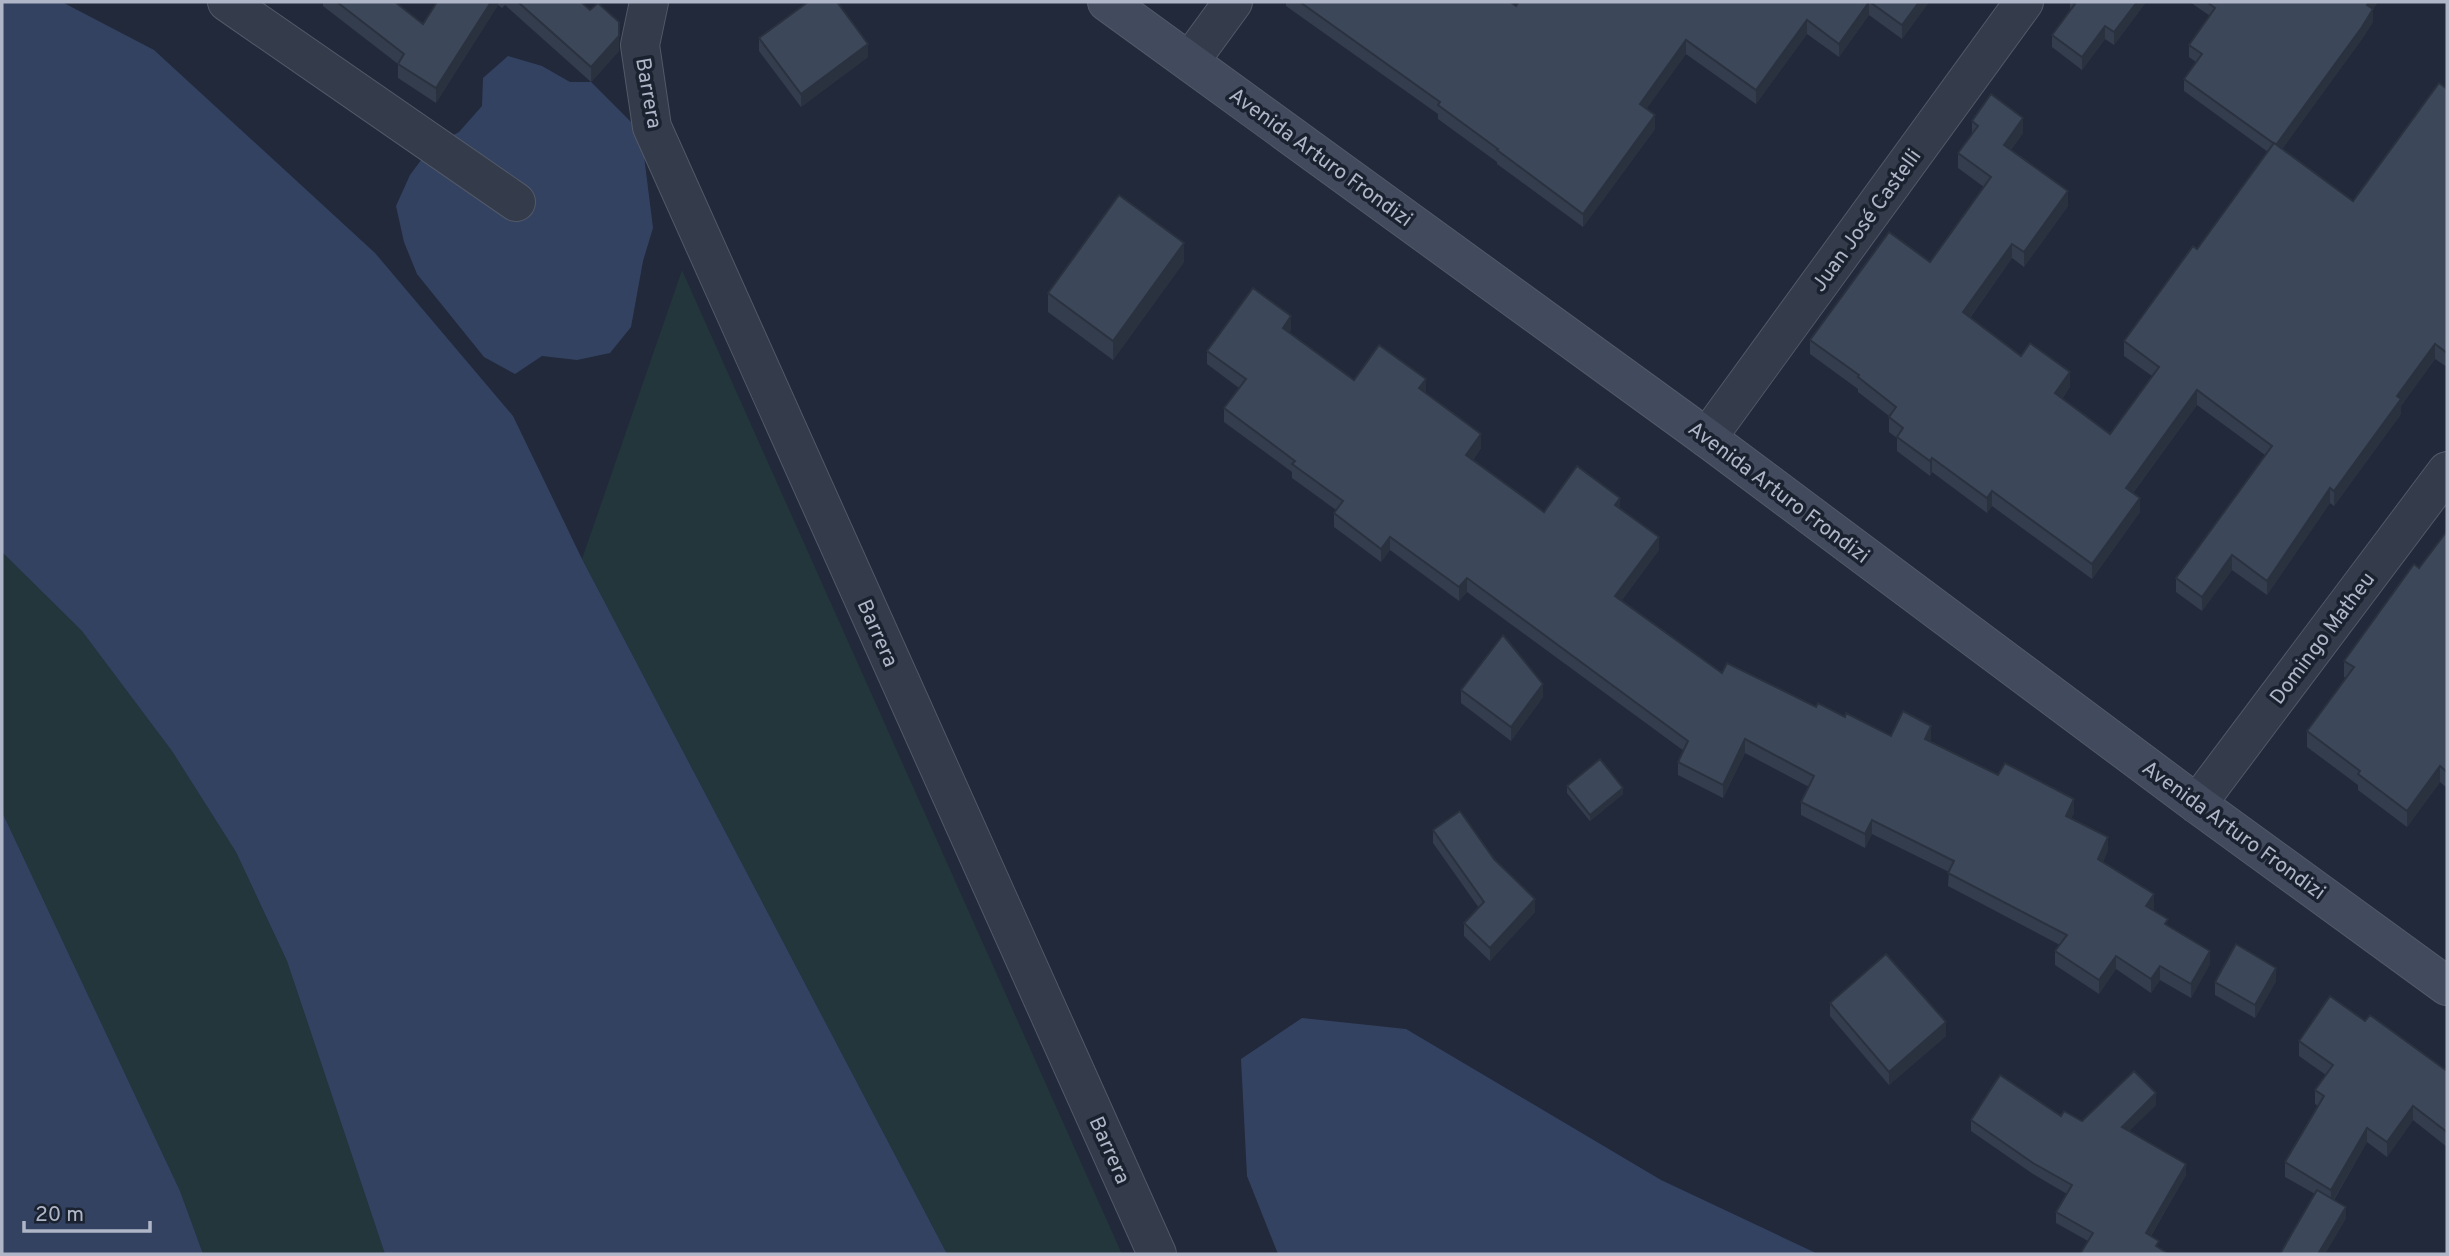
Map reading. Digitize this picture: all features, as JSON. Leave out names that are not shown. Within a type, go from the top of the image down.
[{"type":"main road","name":"Avenida Arturo Frondizi","points":[[1107,2],[1707,438],[2197,804],[2447,986]]},
{"type":"street","points":[[227,2],[516,202]]},
{"type":"street","name":"Barrera","points":[[649,2],[640,45],[652,127],[1157,1254]]},
{"type":"street","points":[[1190,61],[1233,2]]},
{"type":"street","name":"Juan José Castelli","points":[[1707,438],[2024,2]]},
{"type":"street","name":"Domingo Matheu","points":[[2197,804],[2447,471]]},
{"type":"green space","points":[[682,270],[1122,1254],[947,1254],[582,559]]},
{"type":"green space","points":[[2,552],[82,631],[172,751],[236,852],[287,961],[385,1254],[203,1254],[180,1191],[2,812]]},
{"type":"water","points":[[2,2],[62,2],[154,50],[375,253],[513,416],[582,559],[947,1254],[385,1254],[287,961],[236,852],[172,751],[82,631],[2,552]]},
{"type":"water","points":[[508,56],[542,66],[570,82],[591,82],[641,132],[653,228],[643,261],[631,327],[610,353],[577,360],[542,356],[515,374],[484,357],[417,274],[404,242],[396,206],[410,175],[430,148],[459,132],[482,106],[483,78]]},
{"type":"water","points":[[2,812],[180,1191],[203,1254],[2,1254]]},
{"type":"water","points":[[1302,1018],[1406,1029],[1661,1180],[1818,1254],[1278,1254],[1247,1176],[1241,1059]]},
{"type":"building","points":[[337,2],[395,2],[423,24],[437,2],[491,2],[436,88],[398,64],[404,54]]},
{"type":"building","points":[[518,2],[581,2],[590,10],[598,3],[619,22],[619,36],[591,67]]},
{"type":"building","points":[[808,2],[837,2],[868,44],[801,94],[759,38]]},
{"type":"building","points":[[1300,2],[1510,2],[1516,6],[1519,2],[1869,2],[1839,44],[1807,20],[1756,90],[1686,40],[1640,104],[1655,115],[1583,214],[1438,105],[1440,102]]},
{"type":"building","points":[[1870,2],[1919,2],[1902,25]]},
{"type":"building","points":[[2072,2],[2137,2],[2114,32],[2105,26],[2082,57],[2052,35],[2075,4]]},
{"type":"building","points":[[2207,2],[2369,2],[2367,5],[2373,9],[2276,145],[2184,79],[2202,54],[2189,45],[2215,8]]},
{"type":"building","points":[[2439,83],[2447,89],[2447,353],[2435,344],[2397,396],[2401,399],[2334,491],[2330,488],[2267,581],[2232,555],[2202,597],[2176,578],[2272,446],[2197,390],[2126,488],[2140,498],[2092,564],[1992,491],[1987,498],[1932,458],[1930,461],[1897,437],[1903,428],[1889,417],[1896,407],[1858,377],[1859,375],[1810,340],[1889,232],[1930,262],[1991,177],[1958,153],[1978,126],[1972,121],[1991,94],[2023,118],[2004,145],[2068,191],[2024,252],[2012,244],[1963,312],[2021,356],[2030,343],[2070,372],[2055,393],[2110,434],[2159,367],[2124,341],[2193,246],[2197,249],[2274,143],[2353,201]]},
{"type":"building","points":[[1119,195],[1184,243],[1113,341],[1048,293]]},
{"type":"building","points":[[1253,288],[1291,316],[1283,328],[1354,380],[1379,345],[1426,379],[1419,388],[1481,434],[1466,455],[1544,512],[1577,466],[1620,498],[1615,505],[1659,537],[1615,596],[1722,673],[1727,663],[1816,707],[1818,703],[1845,717],[1846,713],[1891,736],[1903,711],[1931,726],[1925,739],[1998,775],[2005,763],[2074,799],[2066,816],[2108,837],[2098,859],[2154,894],[2146,906],[2168,919],[2165,924],[2210,951],[2191,984],[2160,966],[2151,979],[2116,956],[2099,980],[2055,951],[2067,935],[1948,873],[1954,861],[1872,820],[1865,834],[1801,802],[1814,776],[1745,739],[1723,785],[1678,762],[1688,741],[1467,578],[1459,587],[1390,537],[1381,549],[1334,513],[1343,501],[1292,464],[1295,461],[1224,408],[1246,379],[1207,351]]},
{"type":"building","points":[[2447,531],[2447,772],[2440,766],[2407,811],[2307,731],[2354,667],[2344,661],[2414,564],[2419,568]]},
{"type":"building","points":[[1503,635],[1543,684],[1511,727],[1461,690]]},
{"type":"building","points":[[1600,759],[1623,788],[1590,815],[1567,786]]},
{"type":"building","points":[[1460,811],[1494,859],[1535,899],[1490,948],[1464,923],[1484,902],[1433,830]]},
{"type":"building","points":[[2236,944],[2276,968],[2255,1005],[2215,982]]},
{"type":"building","points":[[1886,954],[1946,1022],[1889,1072],[1830,1003]]},
{"type":"building","points":[[2330,996],[2365,1021],[2370,1015],[2447,1071],[2447,1132],[2413,1106],[2387,1142],[2367,1128],[2331,1190],[2285,1162],[2324,1096],[2315,1090],[2333,1065],[2299,1041]]},
{"type":"building","points":[[2134,1071],[2156,1093],[2122,1127],[2186,1164],[2146,1233],[2159,1241],[2156,1246],[2169,1254],[2080,1254],[2093,1233],[2056,1212],[2072,1185],[2033,1163],[1971,1120],[2000,1075],[2061,1116],[2064,1111],[2082,1121]]},
{"type":"building","points":[[2317,1190],[2346,1207],[2318,1254],[2280,1254]]}]
